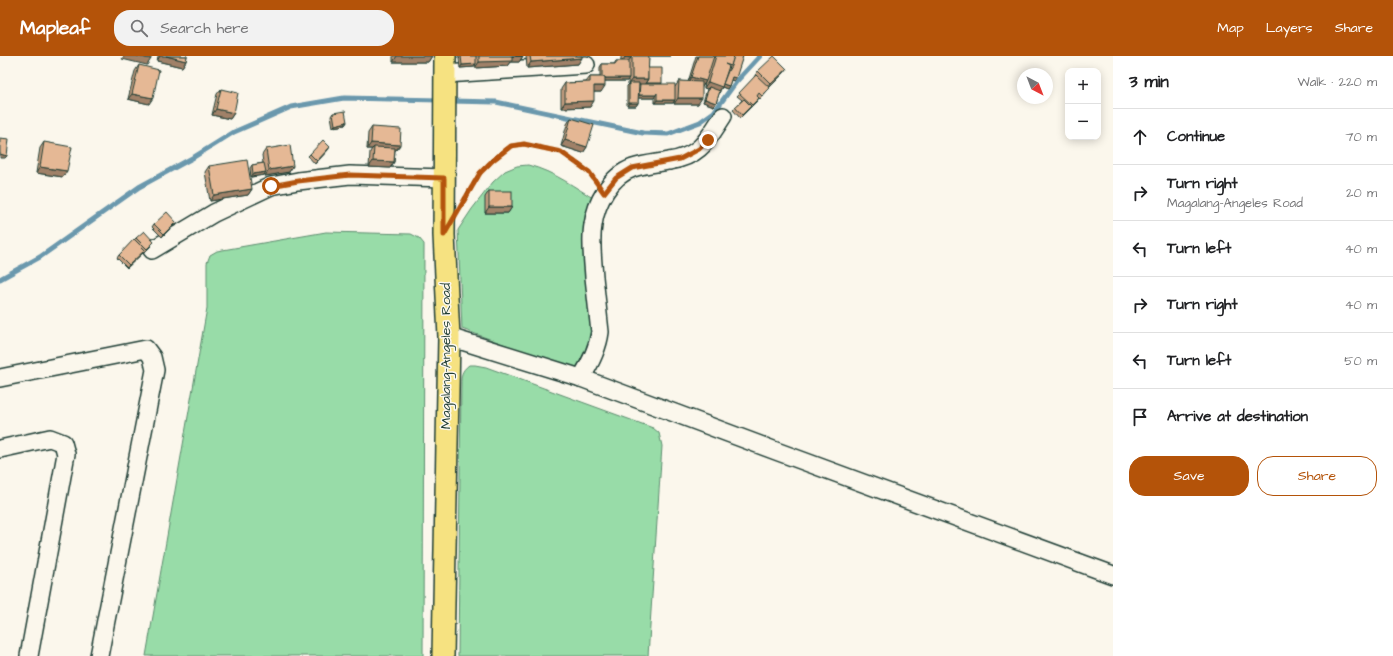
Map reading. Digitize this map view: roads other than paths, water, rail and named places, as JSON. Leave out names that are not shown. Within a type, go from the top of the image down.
[{"type":"main road","name":"Magalang-Angeles Road","points":[[443,656],[449,337],[444,235],[445,71]]},
{"type":"street","points":[[445,71],[586,65]]},
{"type":"street","points":[[581,378],[599,342],[600,332],[592,251],[593,225],[604,193],[616,178],[632,168],[680,159],[699,149],[708,140],[723,116]]},
{"type":"street","points":[[152,250],[214,213],[271,186],[298,181],[350,175],[444,178]]},
{"type":"street","points":[[449,337],[581,378],[1113,575]]},
{"type":"street","points":[[0,378],[146,349],[152,357],[155,370],[99,656]]},
{"type":"street","points":[[0,449],[50,438],[63,443],[66,454],[29,656]]},
{"type":"waterway","points":[[450,101],[496,102],[643,133],[668,134],[700,122],[714,112],[736,82],[760,56]]},
{"type":"waterway","points":[[0,279],[40,257],[139,187],[194,157],[234,132],[291,107],[344,98],[440,100]]}]
